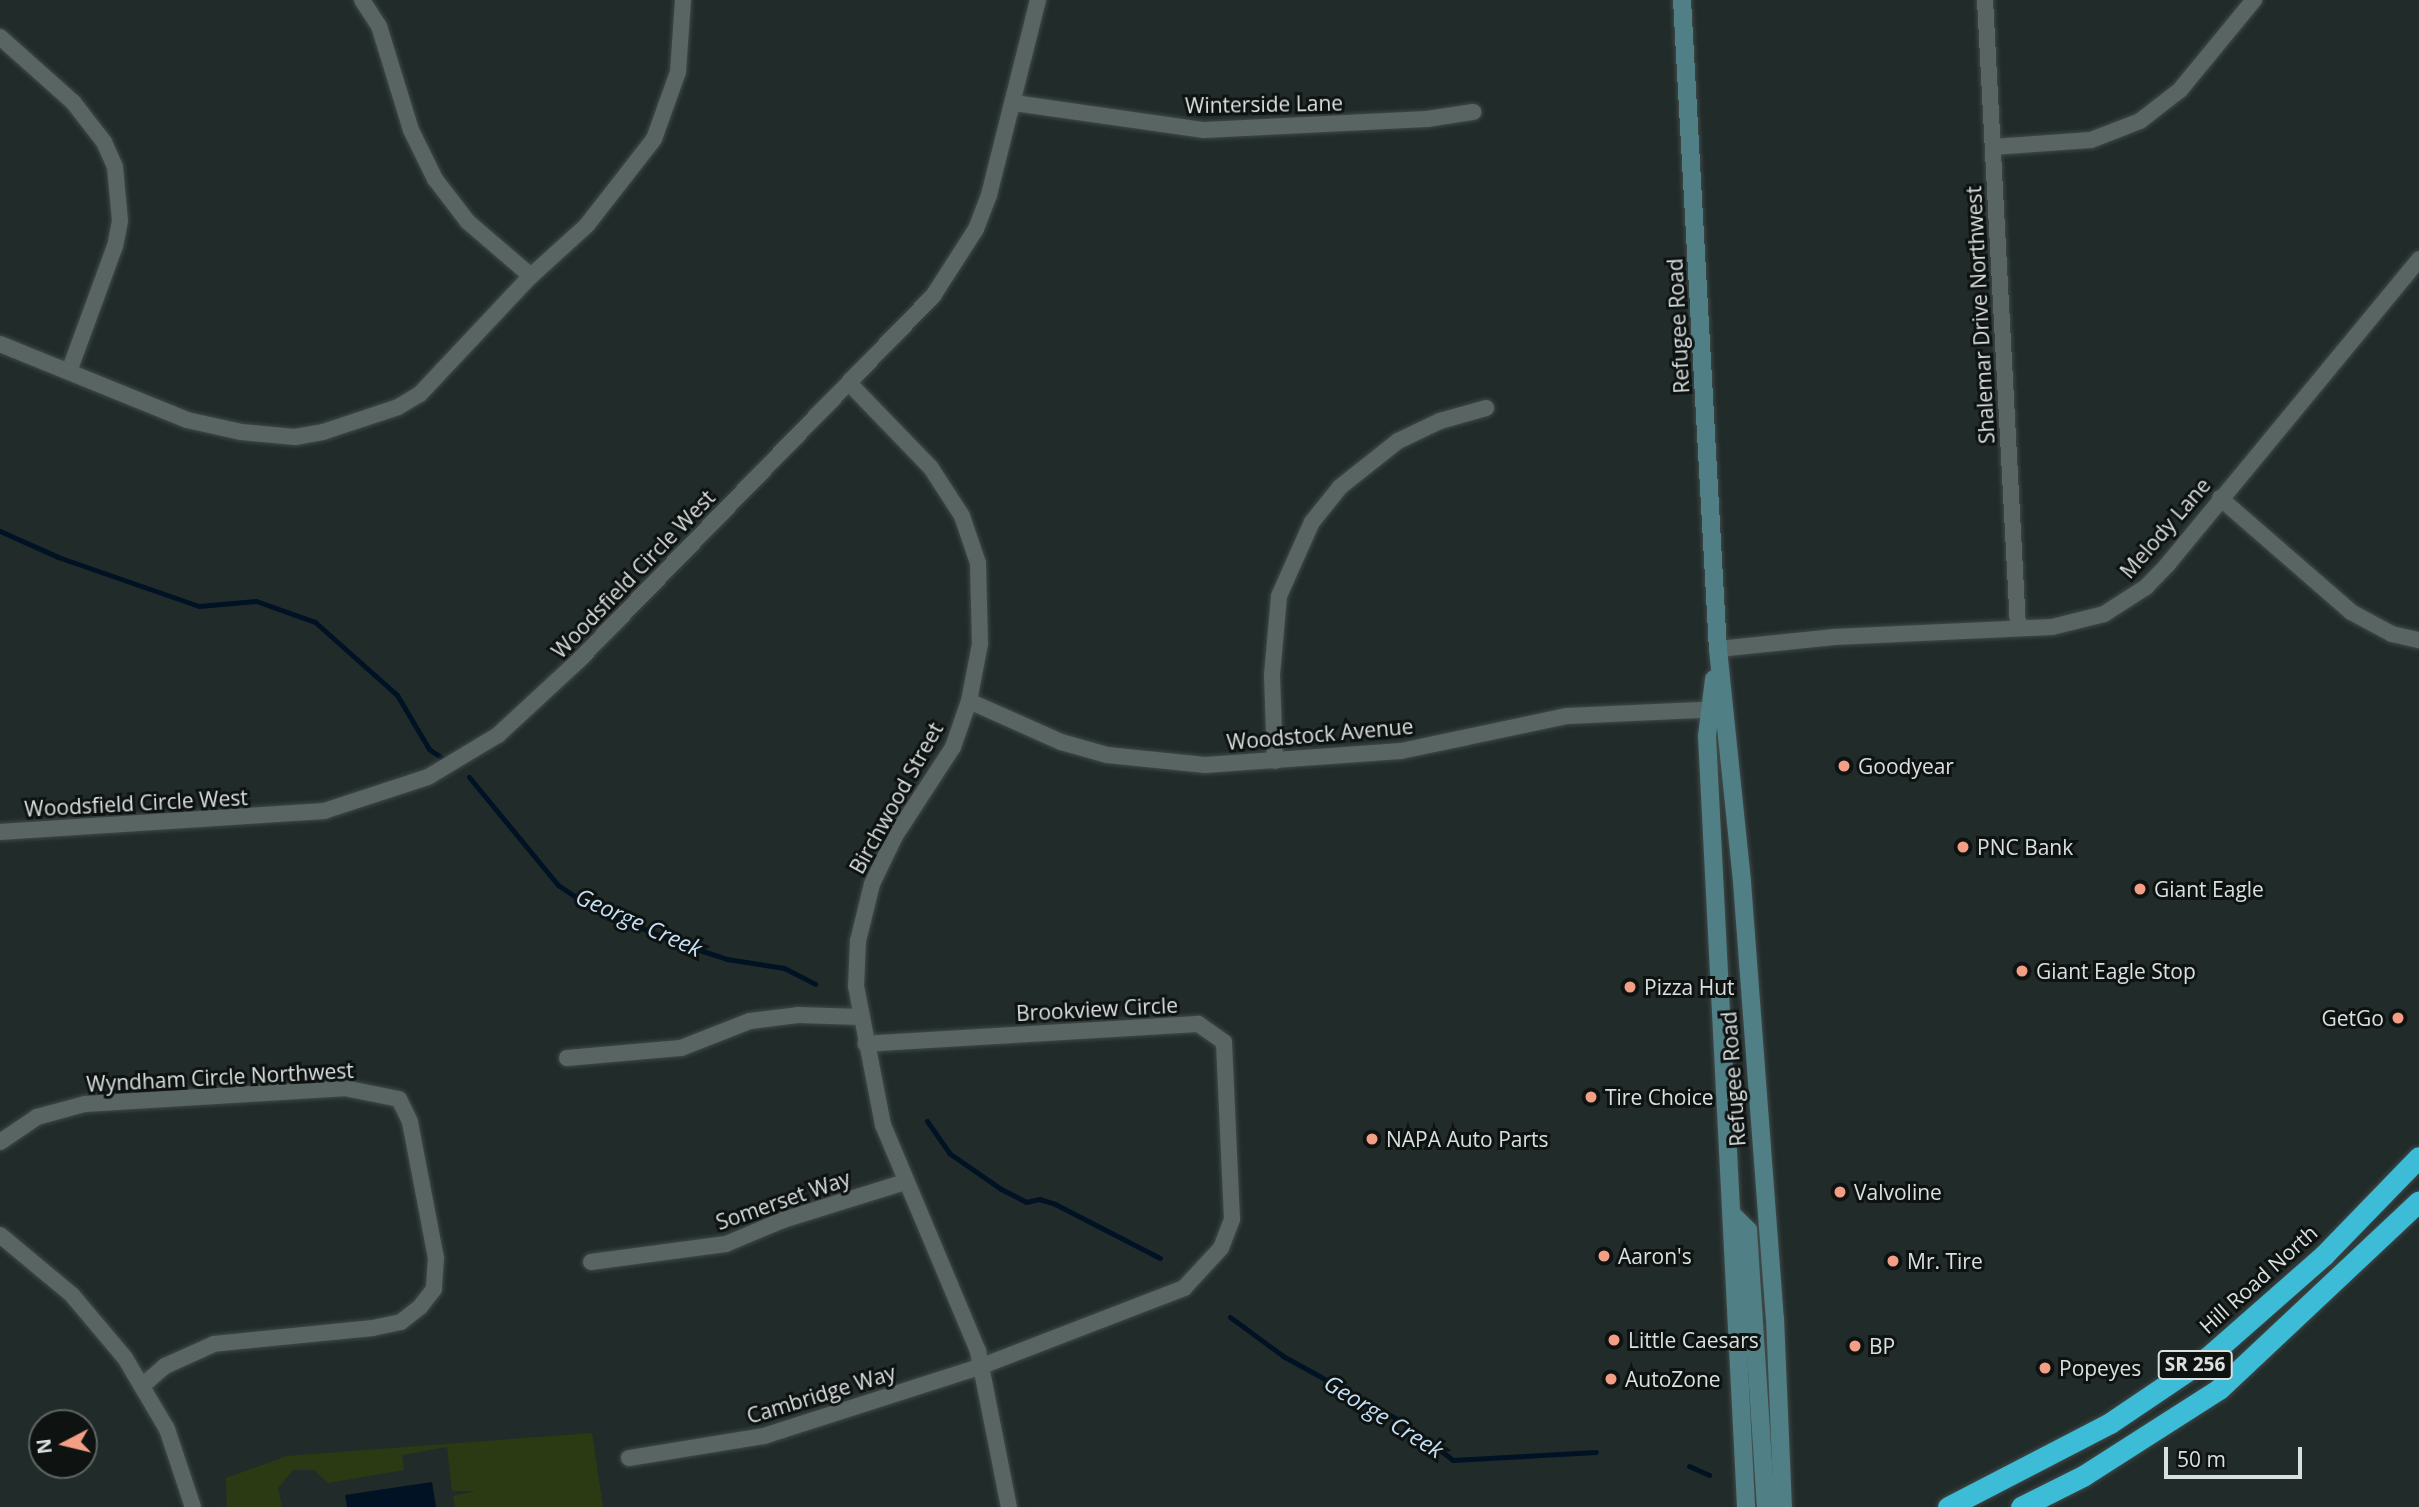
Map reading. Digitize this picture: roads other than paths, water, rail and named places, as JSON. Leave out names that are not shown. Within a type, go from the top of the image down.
[{"type":"highway","name":"Hill Road North","points":[[1948,1507],[2110,1423],[2208,1357],[2323,1255],[2411,1164]]},
{"type":"highway","name":"SR 256","points":[[2021,1507],[2084,1476],[2219,1389],[2419,1201]]},
{"type":"main road","name":"Refugee Road","points":[[1682,0],[1718,649],[1717,709],[1775,1322],[1783,1507]]},
{"type":"main road","name":"Refugee Road","points":[[1717,709],[1707,736],[1746,1507]]},
{"type":"main road","name":"Refugee Road","points":[[1732,1214],[1748,1230],[1766,1507]]},
{"type":"street","points":[[362,0],[379,26],[411,130],[435,179],[468,222],[531,276]]},
{"type":"street","points":[[0,344],[214,428],[295,437],[323,432],[398,408],[420,394],[531,276],[587,225],[654,139],[678,72],[683,0]]},
{"type":"street","name":"Woodsfield Circle West","points":[[0,832],[324,811],[403,788],[453,765],[498,735],[578,661],[933,296],[953,268],[989,195],[1038,0]]},
{"type":"street","name":"Shalemar Drive Northwest","points":[[1985,0],[2018,627]]},
{"type":"street","points":[[1993,147],[2091,141],[2140,121],[2189,82],[2254,0]]},
{"type":"street","points":[[0,37],[90,121],[115,167],[120,221],[115,246],[69,372]]},
{"type":"street","name":"Winterside Lane","points":[[1014,103],[1204,130],[1427,119],[1473,112]]},
{"type":"street","name":"Melody Lane","points":[[1718,649],[1834,637],[2078,624],[2128,601],[2168,564],[2419,259]]},
{"type":"street","name":"Birchwood Street","points":[[849,383],[931,468],[970,536],[982,613],[969,701],[953,747],[895,836],[872,884],[856,962],[860,1017],[883,1125],[982,1366],[1009,1507]]},
{"type":"street","points":[[1275,761],[1276,617],[1284,578],[1312,522],[1340,487],[1398,441],[1440,421],[1486,408]]},
{"type":"street","points":[[2220,498],[2351,612],[2392,634],[2419,640]]},
{"type":"street","name":"Woodstock Avenue","points":[[969,701],[1061,742],[1107,755],[1205,765],[1401,751],[1553,718],[1717,709]]},
{"type":"street","points":[[567,1058],[681,1048],[750,1021],[798,1015],[860,1017]]},
{"type":"street","name":"Brookview Circle","points":[[866,1044],[1198,1024],[1224,1042],[1232,1219],[1221,1248],[1184,1288],[982,1366]]},
{"type":"street","name":"Wyndham Circle Northwest","points":[[0,1142],[37,1117],[85,1104],[344,1088],[399,1098],[410,1122],[436,1258],[434,1289],[421,1307],[401,1322],[373,1328],[214,1344],[165,1366],[143,1385]]},
{"type":"street","name":"Somerset Way","points":[[591,1262],[726,1244],[783,1220],[905,1181]]},
{"type":"street","points":[[0,1235],[72,1295],[143,1385],[178,1455],[193,1507]]},
{"type":"street","name":"Cambridge Way","points":[[629,1458],[764,1436],[982,1366]]},
{"type":"water","points":[[432,1482],[436,1507],[347,1507],[345,1495]]},
{"type":"waterway","points":[[0,531],[58,557],[199,606],[256,601],[315,622],[397,695],[429,749],[442,758]]},
{"type":"waterway","name":"George Creek","points":[[469,777],[558,885],[589,906],[678,943],[727,959],[784,968],[815,984]]},
{"type":"waterway","name":"George Creek","points":[[927,1121],[949,1153],[1001,1189],[1026,1202],[1039,1199],[1055,1204],[1160,1258]]},
{"type":"waterway","name":"George Creek","points":[[1230,1317],[1283,1356],[1406,1424],[1453,1460],[1596,1452]]},
{"type":"waterway","name":"George Creek","points":[[1689,1466],[1709,1475]]},
{"type":"place","name":"Goodyear","points":[[1844,766]]},
{"type":"place","name":"PNC Bank","points":[[1963,847]]},
{"type":"place","name":"Giant Eagle","points":[[2140,889]]},
{"type":"place","name":"Giant Eagle Stop","points":[[2022,971]]},
{"type":"place","name":"Pizza Hut","points":[[1630,987]]},
{"type":"place","name":"GetGo","points":[[2398,1018]]},
{"type":"place","name":"Tire Choice","points":[[1591,1097]]},
{"type":"place","name":"NAPA Auto Parts","points":[[1372,1139]]},
{"type":"place","name":"Valvoline","points":[[1840,1192]]},
{"type":"place","name":"Aaron's","points":[[1604,1256]]},
{"type":"place","name":"Mr. Tire","points":[[1893,1261]]},
{"type":"place","name":"Little Caesars","points":[[1614,1340]]},
{"type":"place","name":"BP","points":[[1855,1346]]},
{"type":"place","name":"Popeyes","points":[[2045,1368]]},
{"type":"place","name":"AutoZone","points":[[1611,1379]]}]
